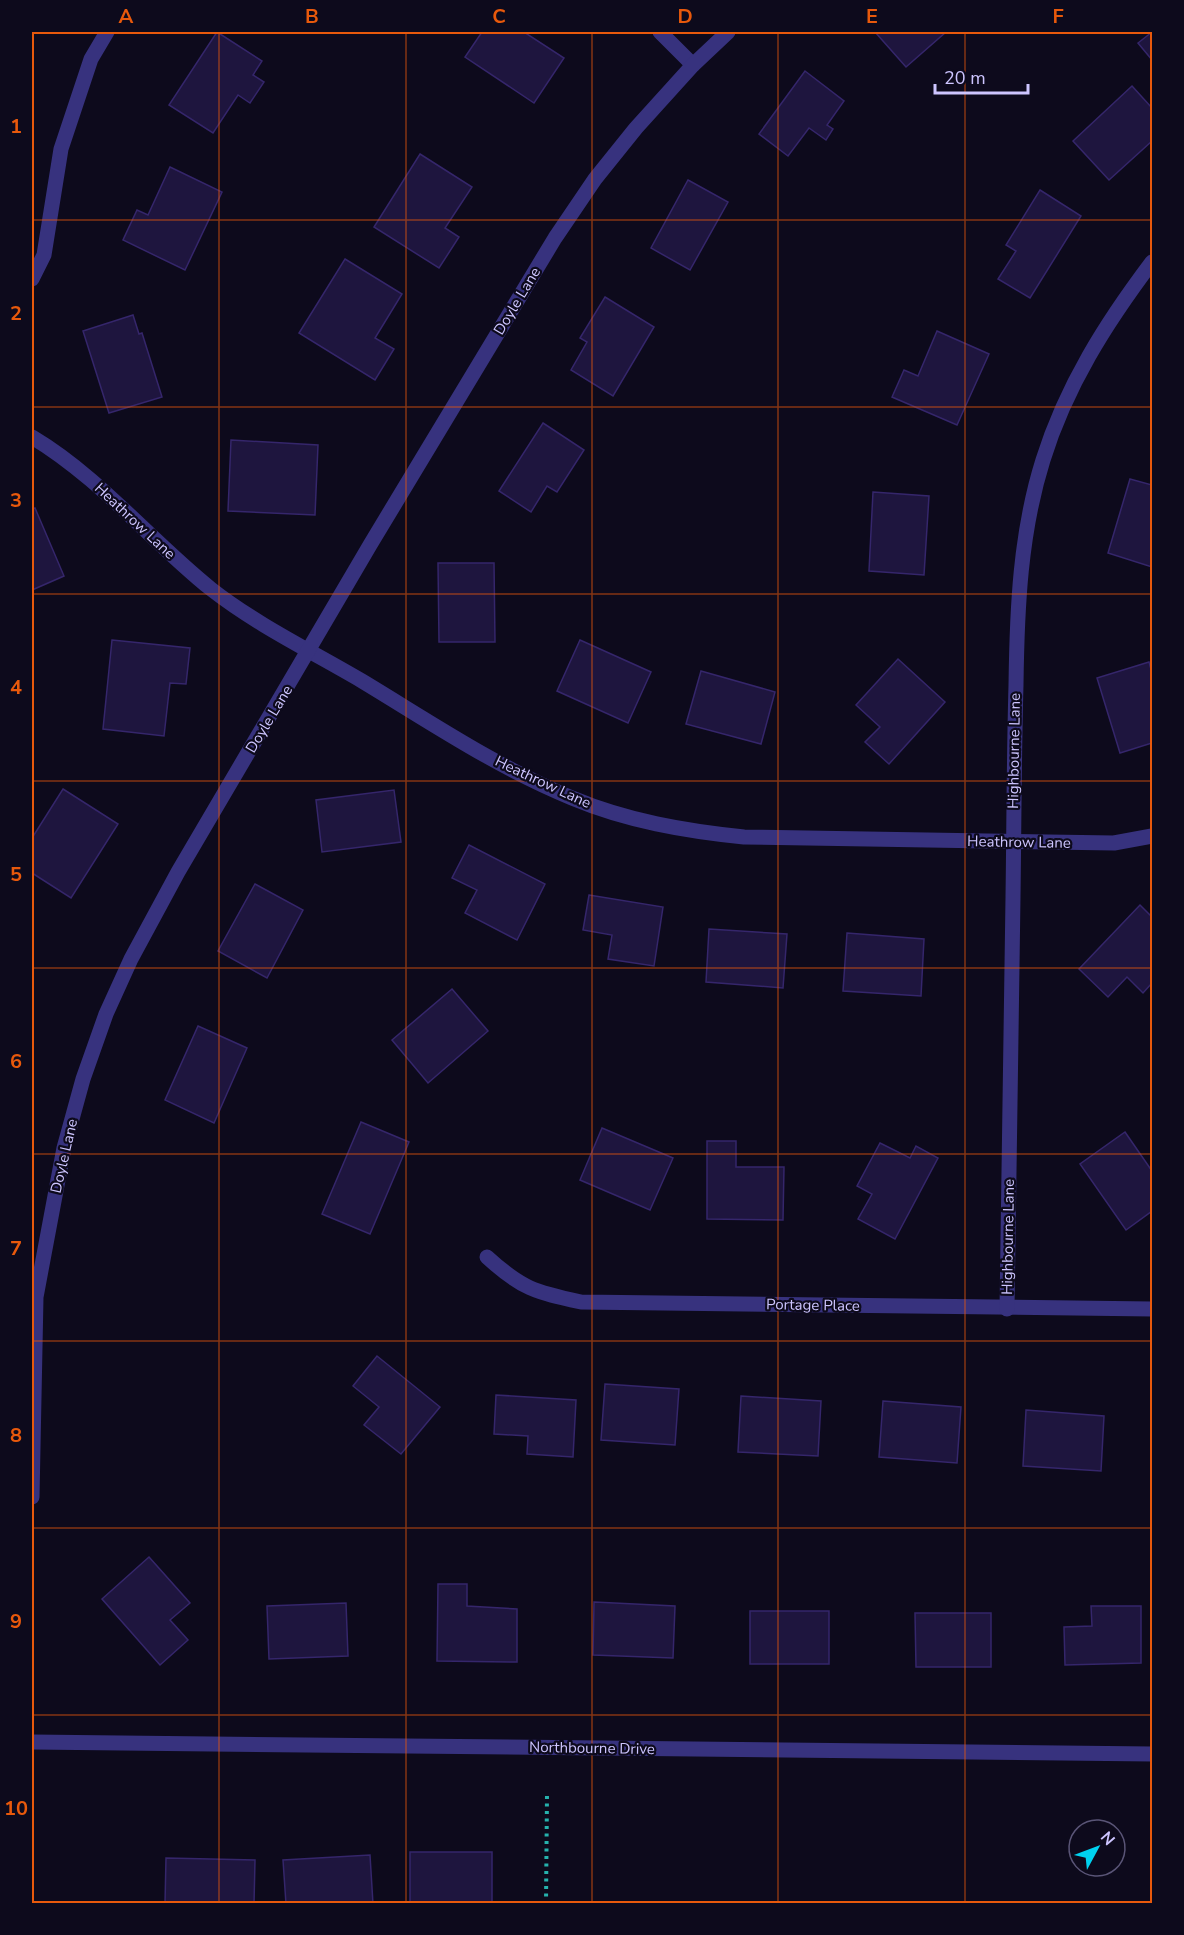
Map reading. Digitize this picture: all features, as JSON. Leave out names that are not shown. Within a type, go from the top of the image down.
[{"type":"street","points":[[32,279],[44,255],[61,149],[91,59],[107,32]]},
{"type":"street","points":[[660,32],[693,65]]},
{"type":"street","name":"Doyle Lane","points":[[32,1497],[33,1331],[36,1297],[64,1148],[83,1079],[106,1014],[131,959],[178,872],[370,545],[555,238],[595,179],[693,65],[728,32]]},
{"type":"street","name":"Highbourne Lane","points":[[1007,1309],[1012,843],[1017,622],[1023,550],[1043,459],[1081,368],[1118,306],[1152,262]]},
{"type":"street","name":"Heathrow Lane","points":[[32,437],[65,457],[118,503],[170,556],[238,609],[512,770],[572,798],[630,818],[693,832],[744,837],[1114,843],[1152,836]]},
{"type":"street","name":"Portage Place","points":[[487,1257],[514,1282],[581,1302],[1152,1309]]},
{"type":"street","name":"Northbourne Drive","points":[[32,1742],[1152,1754]]},
{"type":"path","points":[[546,1794],[546,1904]]},
{"type":"building","points":[[217,32],[262,61],[253,75],[264,82],[250,103],[238,95],[213,133],[169,105]]},
{"type":"building","points":[[482,32],[524,32],[564,58],[534,103],[465,57]]},
{"type":"building","points":[[875,32],[946,32],[906,67]]},
{"type":"building","points":[[1152,32],[1152,60],[1138,43]]},
{"type":"building","points":[[805,71],[844,101],[827,125],[833,129],[826,140],[809,128],[788,156],[759,134]]},
{"type":"building","points":[[1132,86],[1152,108],[1152,141],[1109,180],[1073,141]]},
{"type":"building","points":[[420,154],[472,187],[445,228],[459,237],[439,268],[374,227]]},
{"type":"building","points":[[170,167],[222,192],[185,270],[123,240],[137,210],[148,215]]},
{"type":"building","points":[[688,180],[728,202],[690,270],[651,248]]},
{"type":"building","points":[[1040,190],[1081,216],[1030,298],[998,279],[1016,251],[1006,245]]},
{"type":"building","points":[[345,259],[402,294],[375,338],[394,349],[375,380],[299,333]]},
{"type":"building","points":[[605,297],[654,327],[613,396],[571,370],[587,342],[580,338]]},
{"type":"building","points":[[133,315],[139,334],[142,333],[162,397],[109,413],[83,331]]},
{"type":"building","points":[[937,331],[989,354],[957,425],[892,397],[904,370],[918,376]]},
{"type":"building","points":[[543,423],[584,450],[557,492],[547,486],[531,512],[499,491]]},
{"type":"building","points":[[231,440],[318,445],[315,515],[228,511]]},
{"type":"building","points":[[1130,479],[1152,485],[1152,567],[1108,553]]},
{"type":"building","points":[[873,492],[929,496],[924,575],[869,571]]},
{"type":"building","points":[[35,508],[64,576],[32,590],[32,509]]},
{"type":"building","points":[[438,563],[494,563],[495,642],[439,642]]},
{"type":"building","points":[[112,640],[190,648],[186,684],[170,683],[164,736],[103,729]]},
{"type":"building","points":[[580,640],[651,672],[628,723],[557,691]]},
{"type":"building","points":[[898,659],[945,702],[889,764],[865,742],[880,727],[856,705]]},
{"type":"building","points":[[1149,662],[1152,673],[1152,743],[1120,753],[1097,678]]},
{"type":"building","points":[[701,671],[775,692],[761,744],[686,724]]},
{"type":"building","points":[[63,789],[118,824],[71,898],[32,873],[32,838]]},
{"type":"building","points":[[394,790],[401,842],[322,852],[316,800]]},
{"type":"building","points":[[469,845],[545,884],[517,940],[465,913],[477,890],[452,878]]},
{"type":"building","points":[[255,884],[303,910],[267,978],[218,951]]},
{"type":"building","points":[[589,895],[663,907],[654,966],[608,959],[612,935],[583,930]]},
{"type":"building","points":[[1140,905],[1152,917],[1152,983],[1143,993],[1127,977],[1108,997],[1079,969]]},
{"type":"building","points":[[709,929],[787,934],[783,988],[706,982]]},
{"type":"building","points":[[847,933],[924,939],[921,996],[843,991]]},
{"type":"building","points":[[452,989],[488,1031],[428,1083],[392,1040]]},
{"type":"building","points":[[198,1026],[247,1048],[214,1123],[165,1100]]},
{"type":"building","points":[[361,1122],[409,1142],[370,1234],[322,1214]]},
{"type":"building","points":[[602,1128],[673,1158],[650,1210],[580,1180]]},
{"type":"building","points":[[1125,1132],[1152,1171],[1152,1211],[1126,1230],[1080,1164]]},
{"type":"building","points":[[707,1141],[736,1141],[736,1167],[784,1167],[783,1220],[707,1219]]},
{"type":"building","points":[[880,1143],[910,1158],[916,1146],[938,1158],[895,1239],[858,1219],[872,1194],[857,1186]]},
{"type":"building","points":[[377,1356],[440,1407],[401,1454],[364,1425],[379,1407],[353,1386]]},
{"type":"building","points":[[605,1384],[679,1389],[675,1445],[601,1440]]},
{"type":"building","points":[[496,1395],[576,1400],[573,1457],[527,1454],[528,1436],[494,1434]]},
{"type":"building","points":[[741,1396],[821,1401],[818,1456],[738,1452]]},
{"type":"building","points":[[883,1401],[961,1407],[957,1463],[879,1457]]},
{"type":"building","points":[[1026,1410],[1104,1416],[1101,1471],[1023,1466]]},
{"type":"building","points":[[149,1557],[190,1603],[170,1620],[188,1640],[160,1665],[102,1599]]},
{"type":"building","points":[[438,1584],[467,1584],[467,1606],[517,1609],[517,1662],[437,1661]]},
{"type":"building","points":[[594,1602],[675,1606],[673,1658],[593,1655]]},
{"type":"building","points":[[346,1603],[348,1656],[269,1659],[267,1606]]},
{"type":"building","points":[[1091,1606],[1141,1606],[1141,1663],[1065,1665],[1064,1627],[1092,1626]]},
{"type":"building","points":[[750,1611],[829,1611],[829,1664],[750,1664]]},
{"type":"building","points":[[915,1613],[991,1613],[991,1667],[916,1667]]},
{"type":"building","points":[[410,1852],[492,1852],[492,1904],[410,1904]]},
{"type":"building","points":[[370,1855],[373,1904],[286,1904],[283,1860]]},
{"type":"building","points":[[166,1858],[255,1860],[254,1904],[165,1904]]}]
